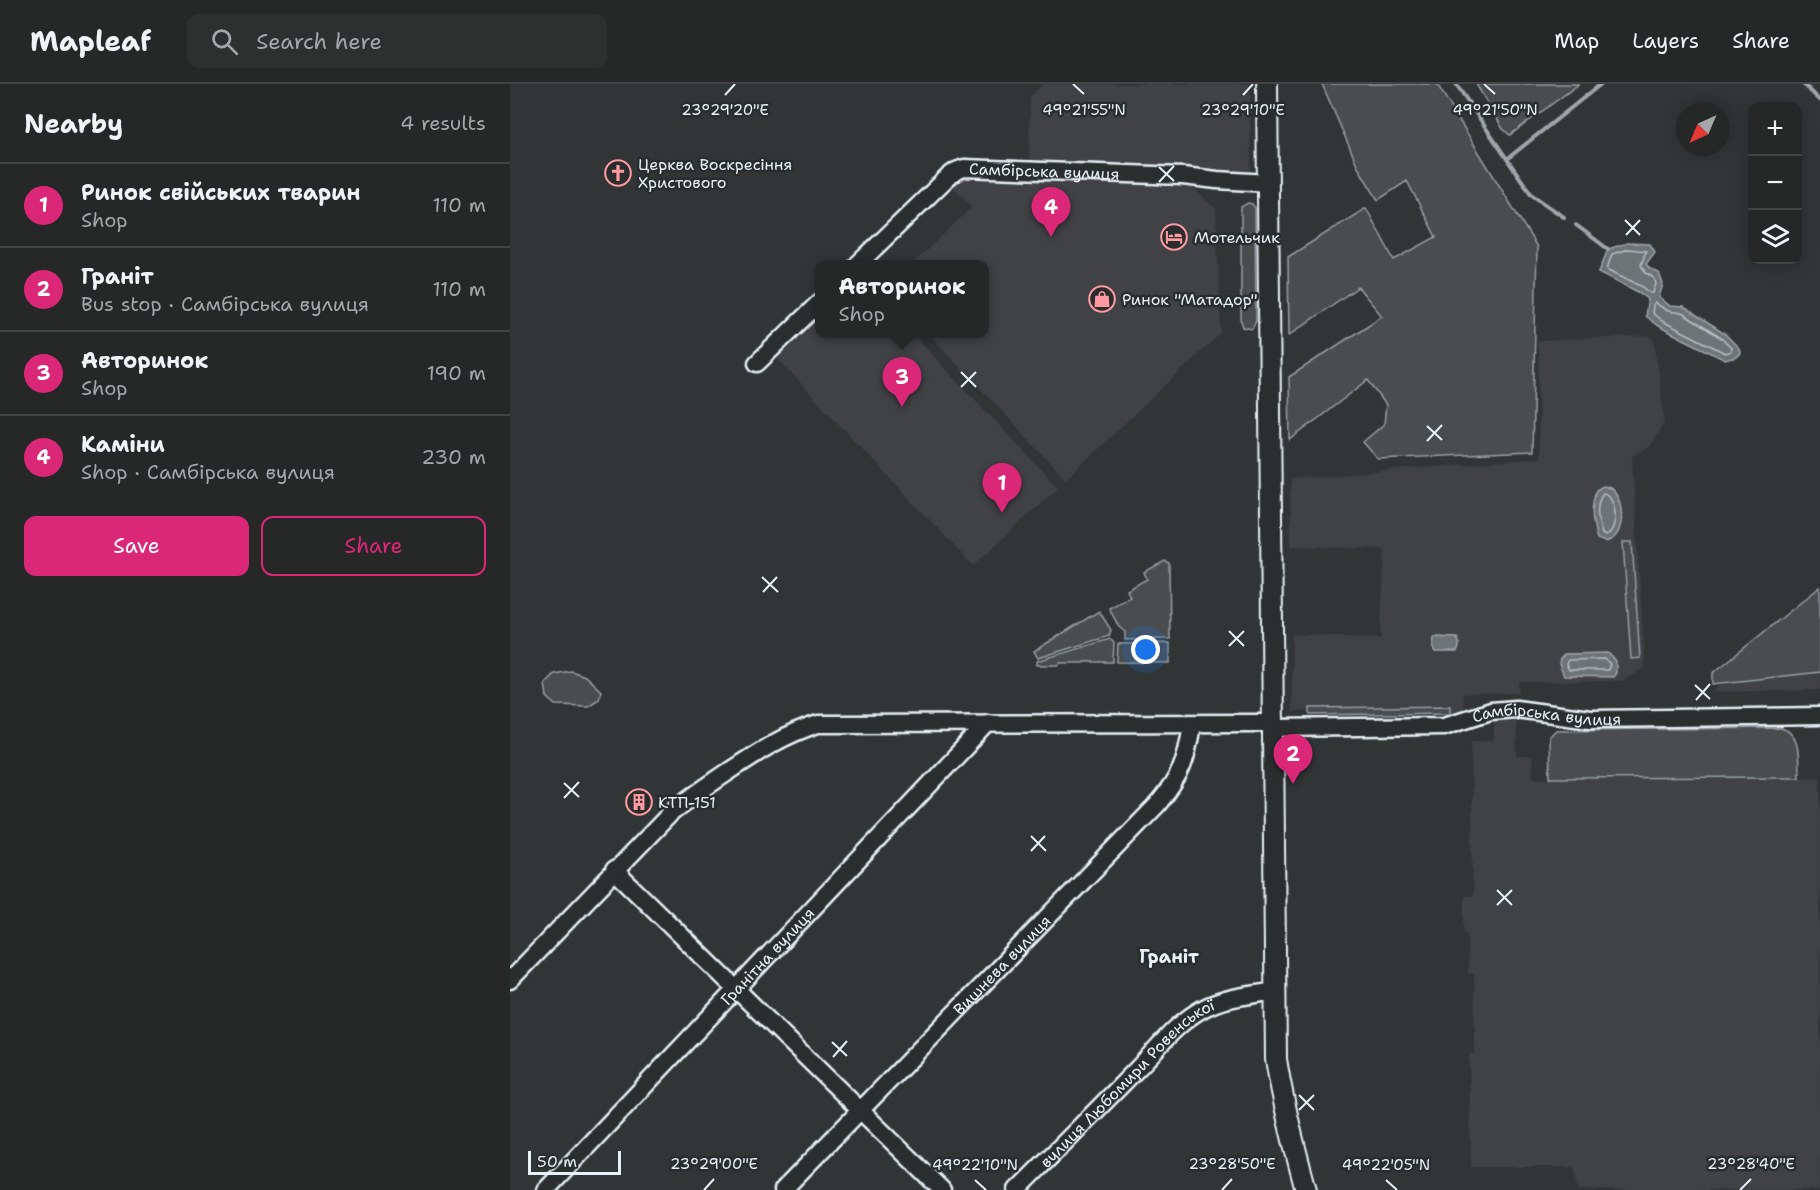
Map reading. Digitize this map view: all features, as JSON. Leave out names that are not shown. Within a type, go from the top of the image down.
[{"type":"main road","points":[[1267,84],[1276,1059],[1288,1124],[1306,1190]]},
{"type":"street","name":"Самбірська вулиця","points":[[862,260],[948,177],[964,168],[1183,176],[1268,183]]},
{"type":"street","points":[[757,363],[815,306]]},
{"type":"street","name":"Самбірська вулиця","points":[[1192,724],[1444,726],[1491,711],[1516,709],[1590,719],[1820,716]]},
{"type":"street","name":"Гранітна вулиця","points":[[546,1190],[988,723]]},
{"type":"street","points":[[510,980],[670,814],[690,797],[772,743],[794,732],[818,724],[1192,724]]},
{"type":"street","name":"Вишнева вулиця","points":[[783,1190],[1157,805],[1181,771],[1192,724]]},
{"type":"street","points":[[614,870],[942,1190]]},
{"type":"street","name":"вулиця Любомири Ровенської","points":[[1017,1190],[1173,1030],[1189,1017],[1207,1006],[1276,991]]},
{"type":"shaded area","points":[[1043,84],[1250,84],[1251,175],[1029,165],[1030,97]]},
{"type":"shaded area","points":[[1322,84],[1437,84],[1537,247],[1532,452],[1378,459],[1363,442],[1384,424],[1386,405],[1368,380],[1290,440],[1289,377],[1382,316],[1358,287],[1289,335],[1288,257],[1366,208],[1394,260],[1436,237],[1407,181],[1378,200],[1359,169]]},
{"type":"shaded area","points":[[1476,84],[1579,84],[1510,135],[1503,129]]},
{"type":"shaded area","name":"Ринок \"Матадор\"","points":[[964,174],[1189,184],[1216,209],[1221,333],[1066,479],[933,338],[989,338],[989,260],[916,260],[972,207],[952,185]]},
{"type":"shaded area","points":[[1248,203],[1255,208],[1256,321],[1252,329],[1243,327],[1241,320],[1241,207]]},
{"type":"shaded area","points":[[815,315],[815,338],[917,338],[1058,487],[973,566],[774,355]]},
{"type":"shaded area","points":[[1649,336],[1654,339],[1665,421],[1650,446],[1632,456],[1645,668],[1622,681],[1519,682],[1519,693],[1463,694],[1463,712],[1292,711],[1292,634],[1380,639],[1385,549],[1291,546],[1290,479],[1539,458],[1538,341]]},
{"type":"shaded area","points":[[1623,542],[1632,542],[1640,658],[1631,659]]},
{"type":"shaded area","points":[[1165,561],[1169,563],[1170,639],[1125,640],[1125,632],[1119,627],[1109,608],[1130,597],[1127,590],[1147,579],[1144,572]]},
{"type":"shaded area","points":[[1820,587],[1820,672],[1713,684],[1713,673]]},
{"type":"shaded area","points":[[1820,599],[1820,690],[1712,692],[1813,604]]},
{"type":"shaded area","points":[[1099,611],[1111,630],[1109,636],[1038,658],[1034,651]]},
{"type":"shaded area","points":[[1110,639],[1114,643],[1113,662],[1037,665],[1037,661]]},
{"type":"shaded area","points":[[1170,643],[1170,663],[1117,662],[1118,644]]},
{"type":"shaded area","points":[[571,671],[585,676],[601,691],[599,699],[588,706],[556,705],[547,697],[545,683],[554,674]]},
{"type":"shaded area","points":[[1450,706],[1450,713],[1310,715],[1310,708]]},
{"type":"shaded area","points":[[1494,717],[1516,717],[1517,756],[1532,756],[1533,778],[1820,777],[1820,1190],[1579,1190],[1574,1167],[1471,1167],[1469,1054],[1475,1054],[1474,974],[1468,973],[1467,933],[1464,933],[1464,896],[1473,896],[1471,741],[1494,741]]},
{"type":"shaded area","points":[[1781,728],[1788,731],[1796,741],[1799,777],[1550,778],[1549,737],[1556,730]]},
{"type":"water","points":[[1627,243],[1650,244],[1655,252],[1646,264],[1650,269],[1659,273],[1663,284],[1659,297],[1670,306],[1683,307],[1725,334],[1739,348],[1740,353],[1736,357],[1725,360],[1658,326],[1645,316],[1648,299],[1599,272],[1608,249]]},
{"type":"water","points":[[1603,486],[1613,490],[1622,513],[1620,528],[1612,539],[1605,542],[1597,539],[1592,515],[1596,490]]},
{"type":"water","points":[[1434,638],[1457,638],[1459,648],[1457,652],[1435,652]]},
{"type":"water","points":[[1608,653],[1616,661],[1616,673],[1613,677],[1564,676],[1559,664],[1565,654]]},
{"type":"waterway","points":[[1456,84],[1507,159],[1601,84]]},
{"type":"waterway","points":[[1803,84],[1820,100]]},
{"type":"waterway","points":[[1507,159],[1532,195],[1564,217]]},
{"type":"waterway","points":[[1576,225],[1608,249]]},
{"type":"place","name":"Церква Воскресіння Христового","points":[[618,173]]},
{"type":"place","name":"Каміни","points":[[1051,237]]},
{"type":"place","name":"Мотельчик","points":[[1174,237]]},
{"type":"place","name":"Ринок \"Матадор\"","points":[[1102,299]]},
{"type":"place","name":"Авторинок","points":[[902,407]]},
{"type":"place","name":"Ринок свійських тварин","points":[[1002,513]]},
{"type":"place","name":"Граніт","points":[[1293,784]]},
{"type":"place","name":"КТП-151","points":[[639,802]]},
{"type":"district","name":"Граніт","points":[[1169,957]]}]
